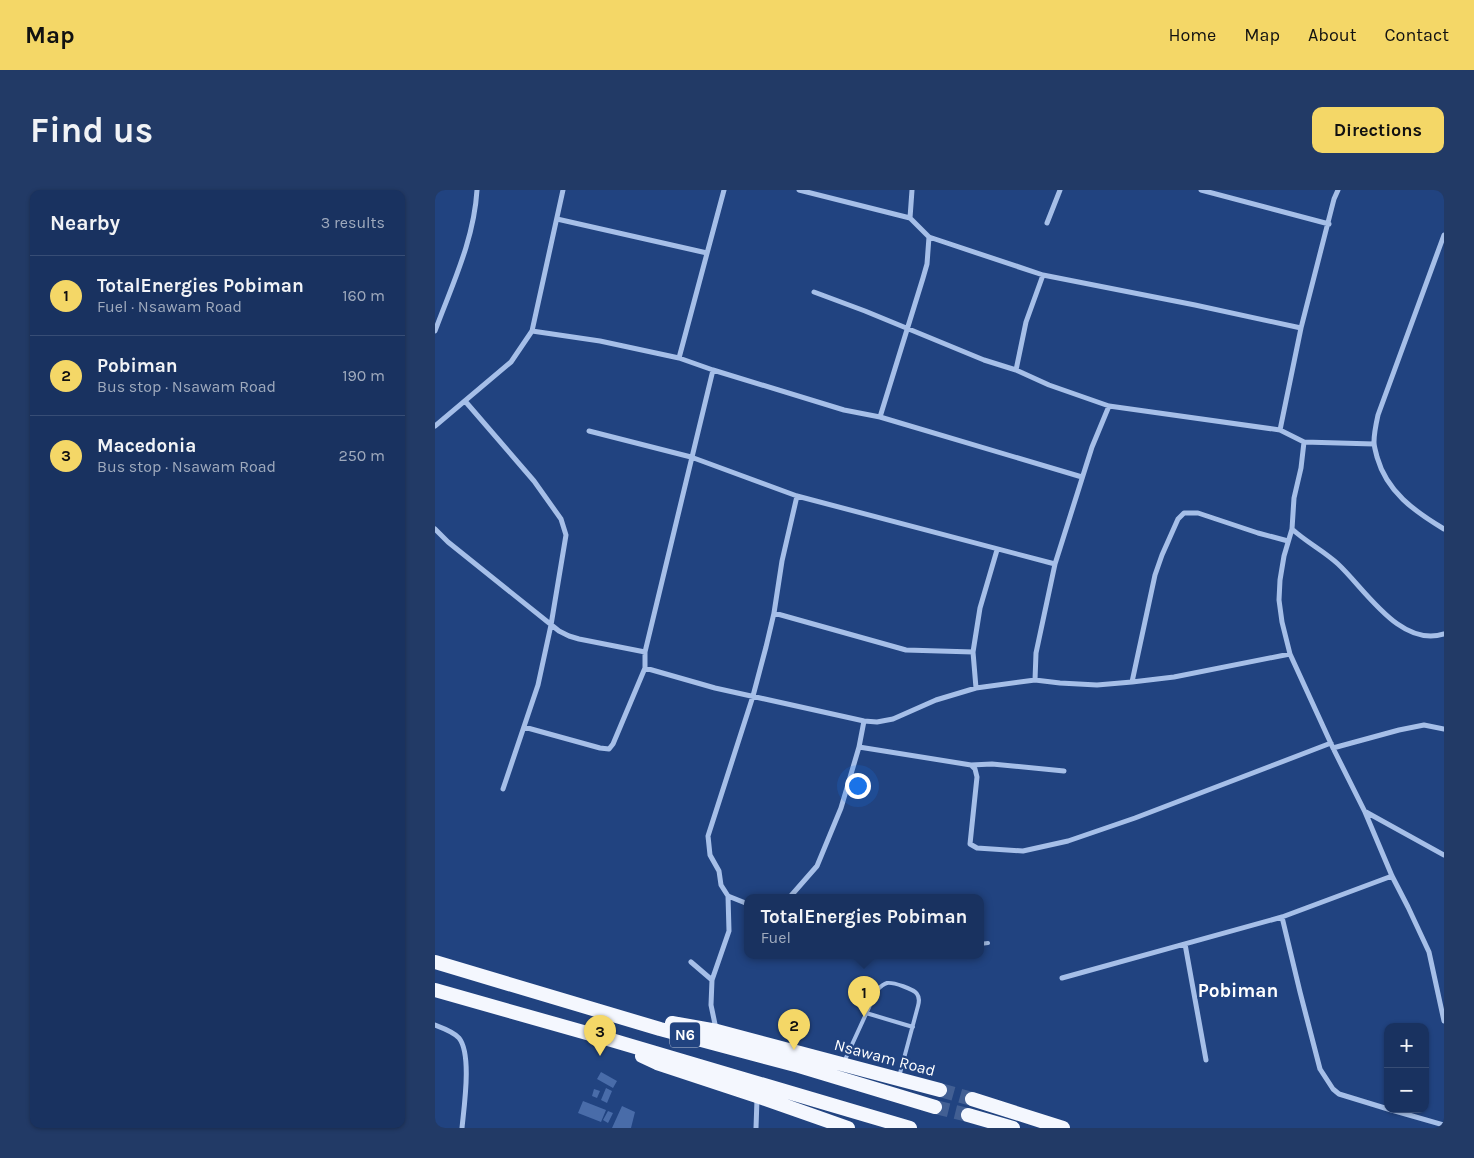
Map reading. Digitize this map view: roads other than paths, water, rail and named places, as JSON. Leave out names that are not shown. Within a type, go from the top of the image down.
[{"type":"highway","name":"Nsawam Road","points":[[435,962],[935,1106]]},
{"type":"highway","name":"N6","points":[[435,990],[910,1128]]},
{"type":"highway","name":"Nsawam Road","points":[[586,1006],[717,1032],[940,1090]]},
{"type":"highway","name":"N6","points":[[608,1039],[657,1063],[848,1128]]},
{"type":"highway","points":[[972,1100],[1063,1128]]},
{"type":"highway","points":[[968,1115],[1013,1128]]},
{"type":"street","points":[[435,331],[467,247],[476,206],[477,190]]},
{"type":"street","points":[[435,426],[511,362],[532,331],[563,190]]},
{"type":"street","points":[[679,358],[724,190]]},
{"type":"street","points":[[799,190],[910,218],[929,237],[1043,275],[1301,328]]},
{"type":"street","points":[[910,218],[912,190]]},
{"type":"street","points":[[1047,224],[1060,190]]},
{"type":"street","points":[[1201,190],[1329,224]]},
{"type":"street","points":[[1280,430],[1301,328],[1334,199],[1338,190]]},
{"type":"street","points":[[557,219],[707,253]]},
{"type":"street","points":[[1444,235],[1377,415],[1374,444],[1379,465],[1396,493],[1409,506],[1444,529]]},
{"type":"street","points":[[880,417],[927,264],[929,237]]},
{"type":"street","points":[[1016,370],[1026,322],[1043,275]]},
{"type":"street","points":[[814,292],[984,360],[1016,370],[1049,385],[1109,406],[1280,430],[1304,442],[1374,444]]},
{"type":"street","points":[[532,331],[600,341],[679,358],[843,410],[880,417],[1082,477]]},
{"type":"street","points":[[524,727],[601,748],[609,749],[613,744],[645,668],[645,652],[713,370]]},
{"type":"street","points":[[465,401],[534,481],[561,519],[566,535],[551,625],[538,685],[503,789]]},
{"type":"street","points":[[1035,680],[1035,653],[1055,564],[1092,447],[1109,406]]},
{"type":"street","points":[[589,431],[691,457],[797,496],[1055,564]]},
{"type":"street","points":[[1304,442],[1301,468],[1294,498],[1292,529],[1284,556],[1280,580],[1279,600],[1282,622],[1290,654],[1429,952],[1444,1021]]},
{"type":"street","points":[[717,1032],[711,1005],[712,980],[729,931],[728,896],[721,885],[719,871],[710,855],[708,836],[753,696],[766,647],[774,613],[781,561],[797,496]]},
{"type":"street","points":[[1132,682],[1155,575],[1178,519],[1184,513],[1198,513],[1288,541]]},
{"type":"street","points":[[435,529],[448,542],[559,631],[569,636],[645,652]]},
{"type":"street","points":[[1292,529],[1304,540],[1332,558],[1350,574],[1379,609],[1401,626],[1418,635],[1435,637],[1444,634]]},
{"type":"street","points":[[976,688],[973,652],[980,608],[997,550]]},
{"type":"street","points":[[774,613],[906,650],[973,652]]},
{"type":"street","points":[[645,668],[715,688],[864,721],[877,722],[893,720],[936,700],[976,688],[1035,680],[1097,685],[1132,682],[1173,677],[1290,654]]},
{"type":"street","points":[[792,894],[817,866],[841,808],[859,747],[864,721]]},
{"type":"street","points":[[971,765],[975,769],[977,777],[970,844],[977,848],[1023,851],[1068,841],[1332,746],[1424,725],[1444,729]]},
{"type":"street","points":[[859,747],[971,765],[992,764],[1064,771]]},
{"type":"street","points":[[1365,812],[1444,855]]},
{"type":"street","points":[[1062,978],[1282,917],[1392,876]]},
{"type":"street","points":[[728,896],[744,902]]},
{"type":"street","points":[[1282,917],[1320,1069],[1333,1089],[1339,1094],[1384,1108]]},
{"type":"street","points":[[1185,944],[1206,1060]]},
{"type":"street","points":[[691,962],[712,980]]},
{"type":"street","points":[[435,1025],[459,1037],[465,1050],[466,1078],[462,1128]]},
{"type":"street","points":[[757,1096],[757,1128]]},
{"type":"street","points":[[1403,1113],[1444,1124]]},
{"type":"lane","points":[[984,944],[988,943]]},
{"type":"lane","points":[[843,1064],[877,990],[886,983],[892,983],[912,989],[917,992],[919,998],[899,1078]]},
{"type":"lane","points":[[867,1013],[913,1026]]},
{"type":"tunnel","points":[[940,1090],[972,1099]]},
{"type":"tunnel","points":[[935,1107],[968,1115]]},
{"type":"place","name":"TotalEnergies Pobiman","points":[[864,1017]]},
{"type":"place","name":"Pobiman","points":[[794,1050]]},
{"type":"place","name":"Macedonia","points":[[600,1056]]},
{"type":"district","name":"Pobiman","points":[[1238,990]]}]
